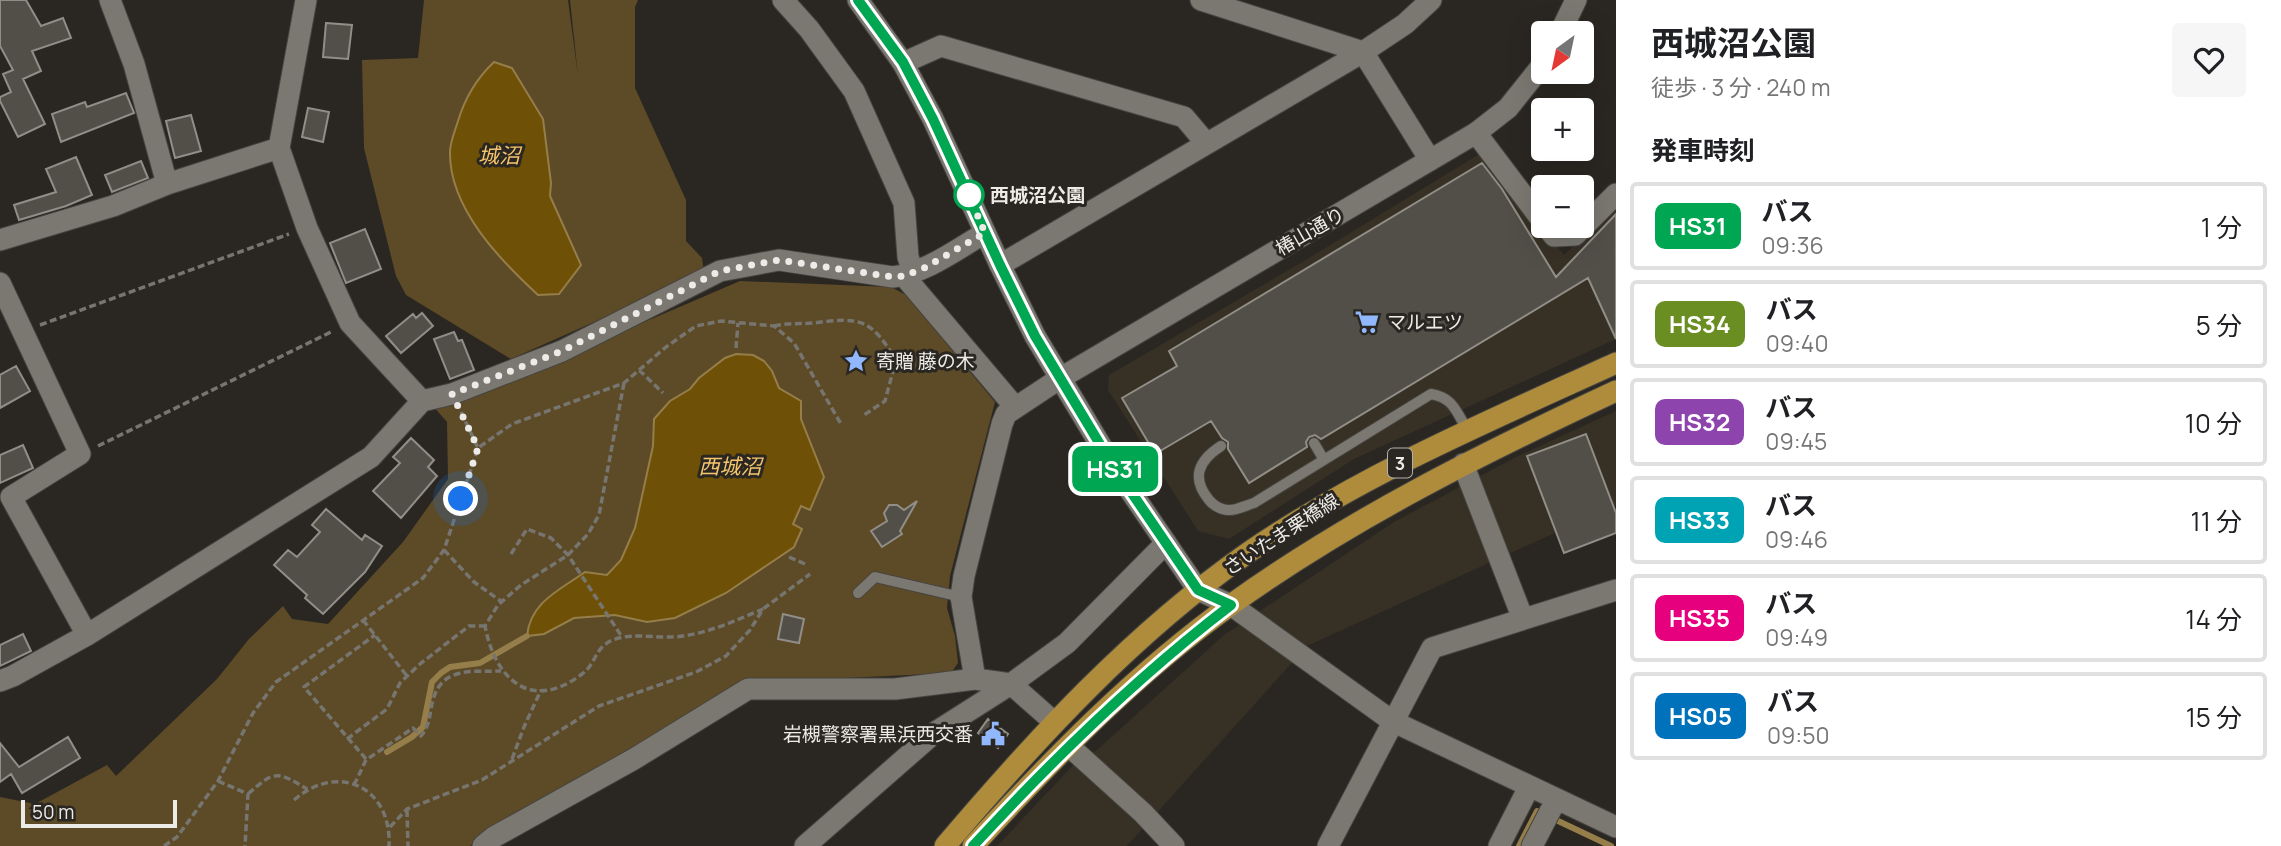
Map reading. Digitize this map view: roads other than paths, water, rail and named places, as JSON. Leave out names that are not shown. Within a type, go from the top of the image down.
[{"type":"main road","name":"さいたま栗橋線","points":[[945,846],[1054,722],[1154,627],[1198,590],[1249,553],[1387,469],[1616,363]]},
{"type":"main road","name":"さいたま栗橋線","points":[[973,846],[1117,699],[1174,649],[1231,605],[1360,521],[1463,464],[1616,391]]},
{"type":"street","points":[[110,0],[135,64],[167,184]]},
{"type":"street","points":[[306,0],[279,148],[307,228],[350,323],[422,401]]},
{"type":"street","points":[[783,0],[809,29],[854,91],[904,203],[909,274],[1015,407],[1006,414],[1002,424],[964,576],[961,597],[975,679]]},
{"type":"street","points":[[858,0],[903,62],[951,154],[1000,265],[1059,379],[1110,461],[1198,590],[1231,605],[1392,721],[1616,827]]},
{"type":"street","points":[[1201,0],[1363,52],[1430,160]]},
{"type":"street","points":[[1000,265],[1363,52],[1405,24],[1431,0]]},
{"type":"street","points":[[1566,21],[1576,0]]},
{"type":"street","points":[[903,62],[941,46],[1184,117],[1206,143]]},
{"type":"street","name":"椿山通り","points":[[1015,407],[1476,133],[1508,108],[1531,79]]},
{"type":"street","points":[[1476,133],[1531,206]]},
{"type":"street","points":[[0,240],[113,206],[167,184],[279,148]]},
{"type":"street","points":[[1594,216],[1616,194]]},
{"type":"street","points":[[0,681],[87,635],[371,457],[422,401],[452,394],[562,351],[720,271],[779,260],[893,277],[909,274],[985,233]]},
{"type":"street","points":[[0,283],[80,454],[5,500],[87,635]]},
{"type":"street","points":[[1463,464],[1524,618]]},
{"type":"street","points":[[805,846],[934,733],[1011,684],[1077,634],[1166,543]]},
{"type":"street","points":[[1328,846],[1432,648],[1616,590]]},
{"type":"street","points":[[483,846],[494,837],[634,759],[748,689],[895,689],[975,679],[1011,684],[1054,722]]},
{"type":"street","points":[[1069,746],[1143,813],[1174,846]]},
{"type":"street","points":[[1499,846],[1529,787]]},
{"type":"street","points":[[1532,846],[1556,800]]},
{"type":"lane","points":[[1221,446],[1211,452],[1203,462],[1198,476],[1199,488],[1213,505],[1227,511],[1254,503],[1431,394],[1449,400],[1468,431]]},
{"type":"lane","points":[[1314,443],[1324,460]]},
{"type":"lane","points":[[858,593],[875,577],[961,597]]},
{"type":"water","name":"城沼","points":[[494,62],[512,68],[543,119],[551,183],[550,196],[581,265],[559,294],[538,295],[508,266],[467,213],[452,173],[450,148],[461,113],[477,82]]},
{"type":"water","name":"西城沼","points":[[736,354],[753,355],[764,361],[772,371],[779,388],[801,401],[801,419],[824,477],[810,510],[801,506],[793,524],[802,529],[794,547],[726,593],[675,618],[647,622],[615,615],[574,618],[544,634],[527,636],[534,614],[556,591],[585,572],[607,575],[621,560],[635,528],[653,446],[654,419],[670,401],[690,389],[699,378],[725,358]]},
{"type":"waterway","points":[[387,752],[423,727],[432,682],[441,673],[450,667],[480,663],[527,636]]},
{"type":"waterway","points":[[1519,846],[1537,811],[1611,846]]},
{"type":"place","name":"西城沼公園","points":[[969,195]]},
{"type":"place","name":"マルエツ","points":[[1367,322]]},
{"type":"place","name":"寄贈 藤の木","points":[[856,361]]},
{"type":"place","name":"岩槻警察署黒浜西交番","points":[[993,734]]}]
